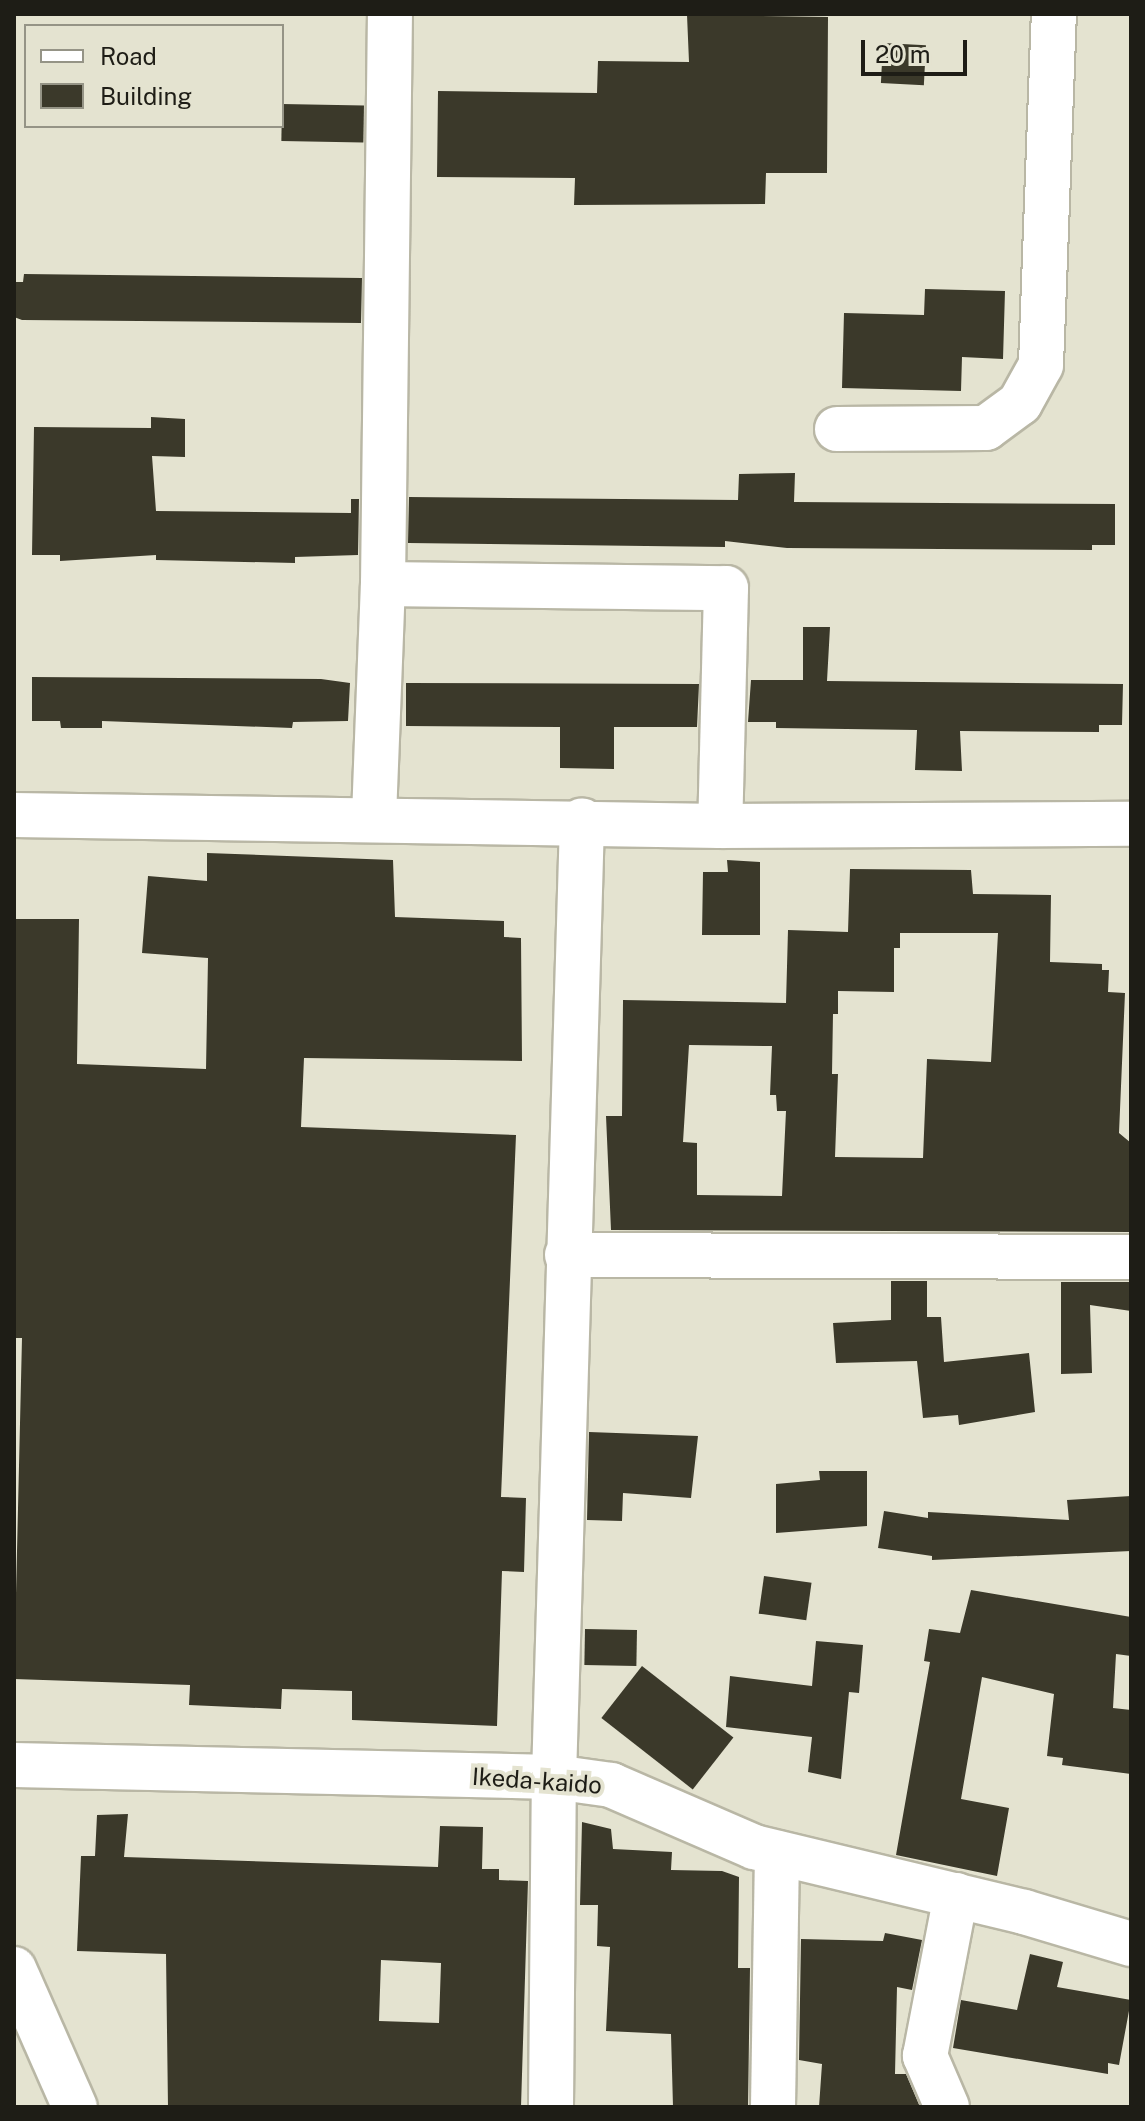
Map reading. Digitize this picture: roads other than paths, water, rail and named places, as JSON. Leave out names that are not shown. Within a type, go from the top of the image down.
[{"type":"street","points":[[374,817],[383,584],[390,14]]},
{"type":"street","points":[[837,429],[986,428],[1020,403],[1041,365],[1054,14]]},
{"type":"street","points":[[383,584],[726,588],[720,826]]},
{"type":"street","points":[[14,815],[582,820],[720,826],[1131,824]]},
{"type":"street","points":[[551,2107],[554,1777],[582,820]]},
{"type":"street","points":[[567,1255],[1131,1257]]},
{"type":"street","name":"Ikeda-kaido","points":[[14,1765],[554,1777],[611,1785],[777,1853],[956,1895],[1131,1944]]},
{"type":"street","points":[[773,2107],[777,1853]]},
{"type":"street","points":[[947,2107],[925,2056],[956,1895]]},
{"type":"street","points":[[14,1969],[30,2039],[75,2107]]}]
